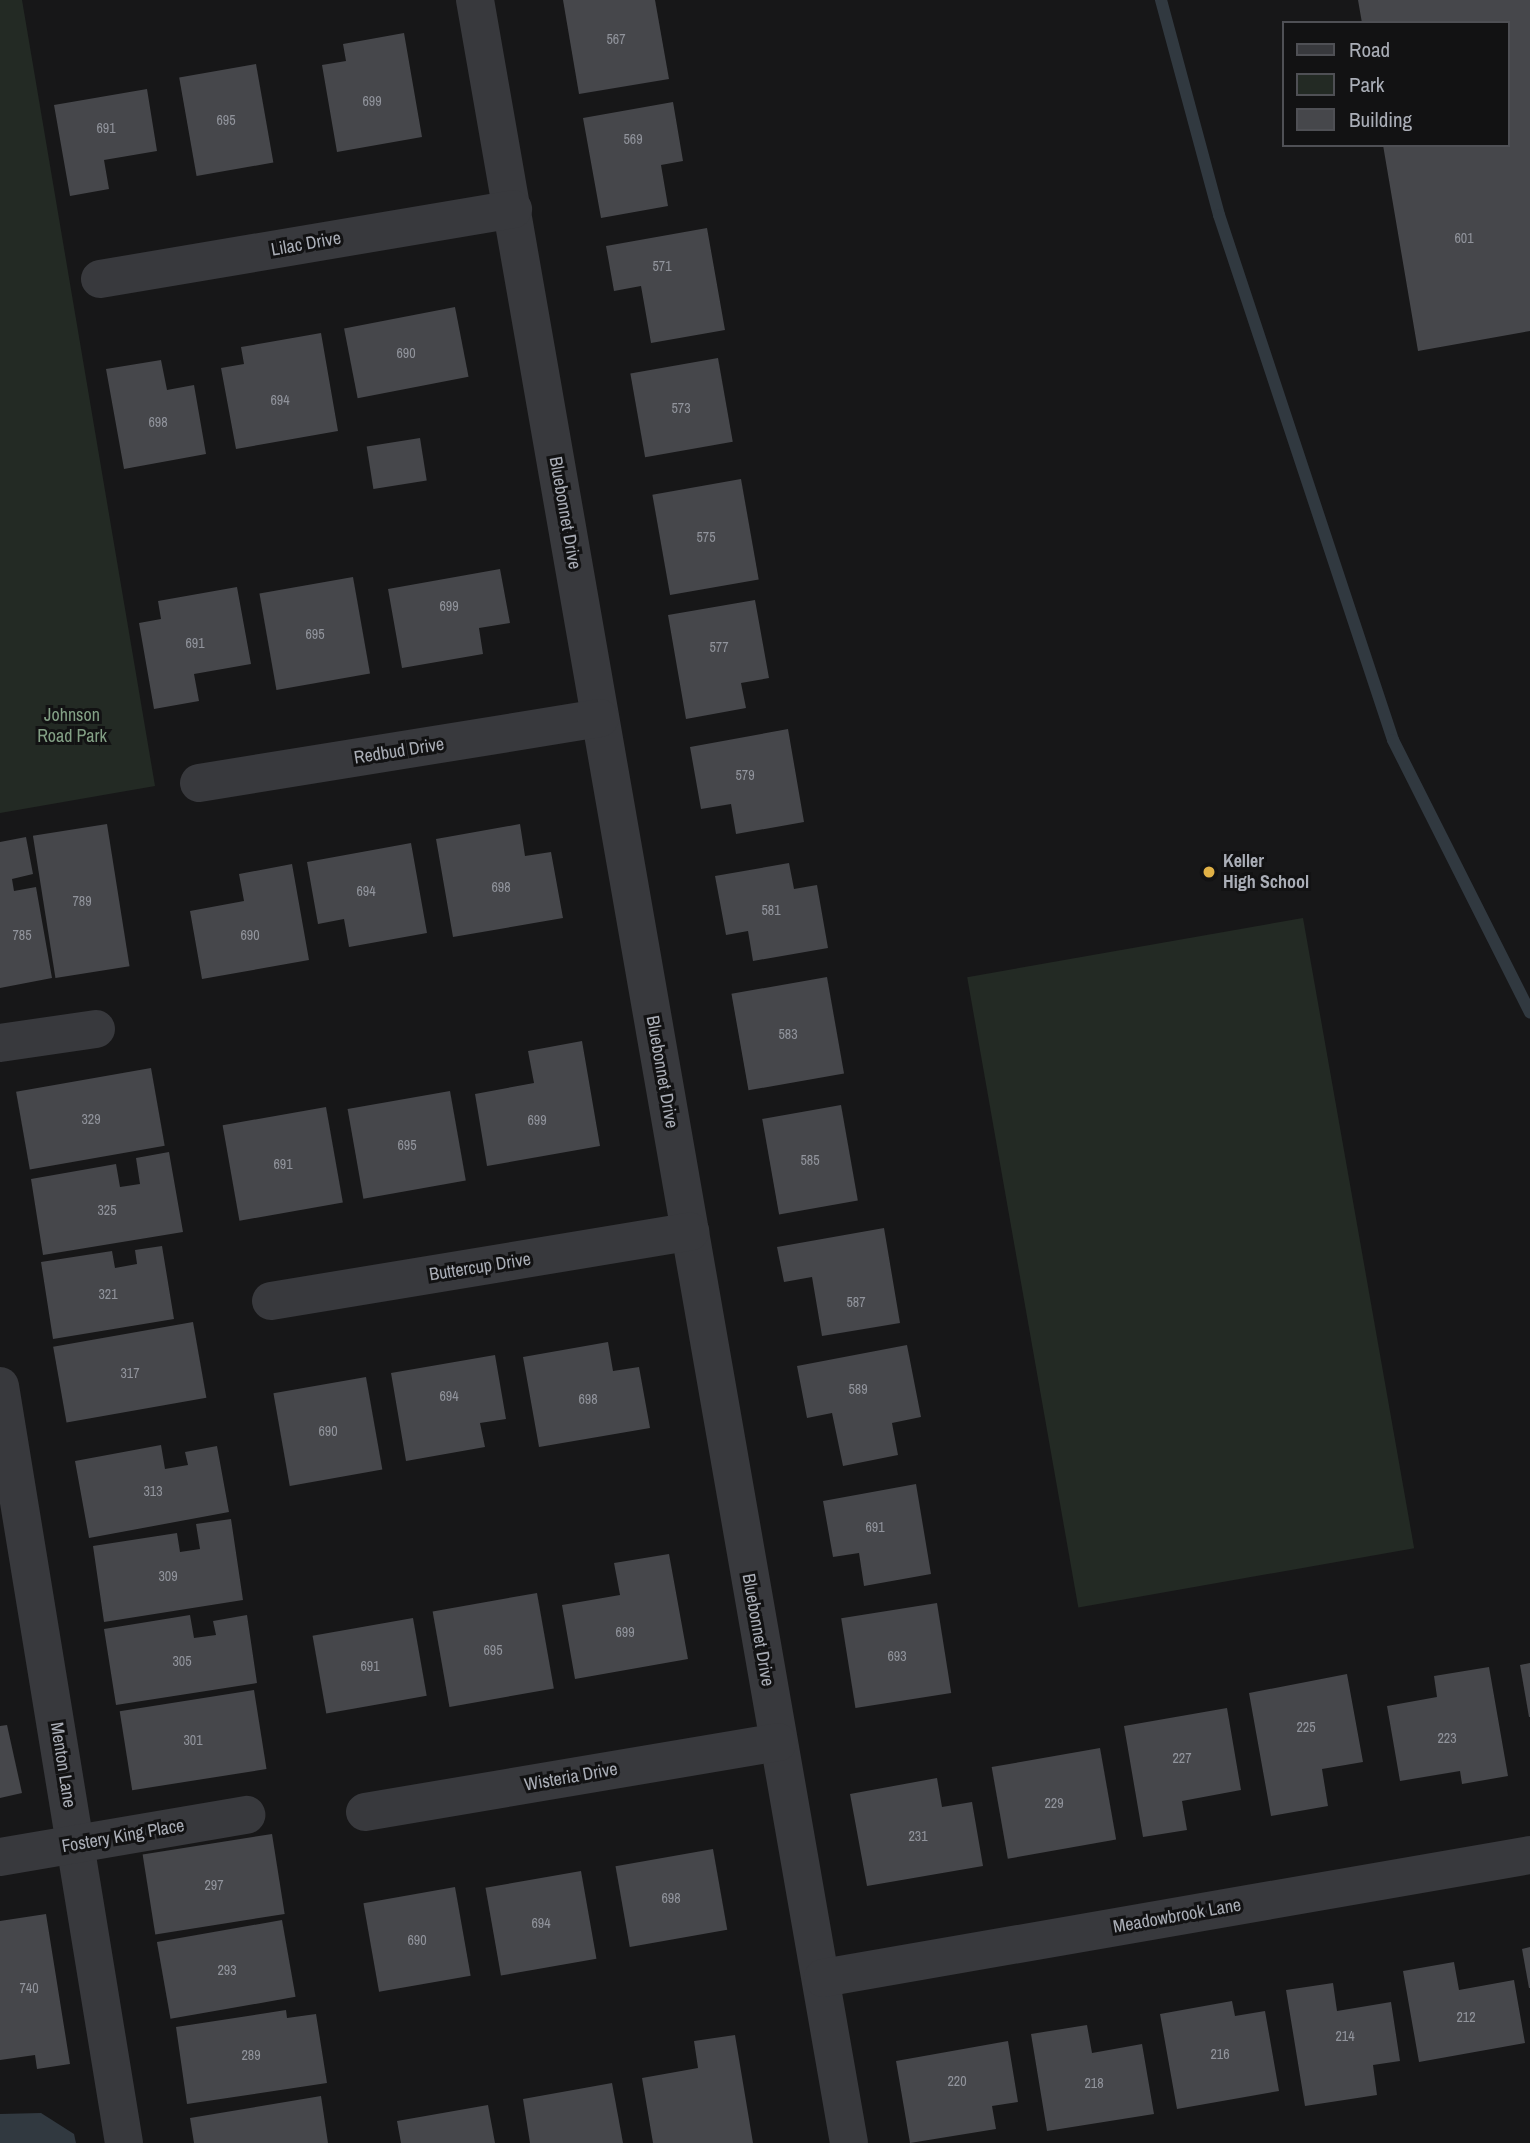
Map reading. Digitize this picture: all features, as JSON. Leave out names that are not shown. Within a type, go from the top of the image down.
[{"type":"street","name":"Bluebonnet Drive","points":[[475,0],[778,1742],[823,1978],[849,2143]]},
{"type":"street","name":"Lilac Drive","points":[[100,279],[513,209]]},
{"type":"street","name":"Redbud Drive","points":[[199,783],[600,718]]},
{"type":"street","points":[[0,1043],[96,1029]]},
{"type":"street","name":"Buttercup Drive","points":[[271,1301],[690,1232]]},
{"type":"street","name":"Menton Lane","points":[[0,1386],[5,1449],[76,1844],[124,2143]]},
{"type":"street","name":"Wisteria Drive","points":[[365,1812],[778,1742]]},
{"type":"street","name":"Fostery King Place","points":[[0,1857],[246,1815]]},
{"type":"street","name":"Meadowbrook Lane","points":[[823,1978],[1530,1855]]},
{"type":"green space","name":"Johnson Road Park","points":[[0,0],[22,0],[155,786],[0,813]]},
{"type":"green space","points":[[1303,918],[1414,1548],[1078,1607],[967,977]]},
{"type":"shaded area","points":[[41,2113],[74,2134],[76,2143],[0,2143],[0,2114]]},
{"type":"building","points":[[563,0],[655,0],[669,79],[579,94]]},
{"type":"building","points":[[1358,0],[1530,0],[1530,331],[1418,351],[1383,147],[1509,147],[1509,21],[1362,21]]},
{"type":"building","points":[[404,33],[422,137],[337,152],[322,65],[346,61],[343,44]]},
{"type":"building","points":[[256,64],[273,162],[197,176],[179,78]]},
{"type":"building","points":[[147,89],[157,151],[104,160],[109,189],[70,196],[54,105]]},
{"type":"building","points":[[673,102],[683,161],[661,165],[668,206],[601,218],[583,118]]},
{"type":"building","points":[[707,228],[725,330],[651,343],[641,286],[614,291],[606,246]]},
{"type":"building","points":[[455,307],[469,377],[358,398],[344,329]]},
{"type":"building","points":[[321,333],[338,431],[236,449],[221,368],[244,364],[241,347]]},
{"type":"building","points":[[718,358],[733,442],[645,457],[630,373]]},
{"type":"building","points":[[161,360],[167,390],[194,385],[206,454],[124,469],[106,369]]},
{"type":"building","points":[[420,438],[427,480],[373,489],[367,446]]},
{"type":"building","points":[[741,479],[759,579],[670,595],[652,495]]},
{"type":"building","points":[[500,569],[510,623],[479,628],[483,654],[402,668],[388,589]]},
{"type":"building","points":[[353,577],[370,674],[276,690],[259,593]]},
{"type":"building","points":[[237,587],[251,664],[194,674],[199,701],[154,709],[139,623],[161,619],[158,601]]},
{"type":"building","points":[[755,600],[769,678],[741,683],[746,708],[686,719],[668,615]]},
{"type":"building","points":[[788,729],[804,822],[736,834],[731,804],[701,809],[690,747]]},
{"type":"building","points":[[107,824],[130,966],[55,978],[33,836]]},
{"type":"building","points":[[520,824],[525,856],[551,852],[563,918],[453,937],[436,839]]},
{"type":"building","points":[[26,837],[33,874],[12,879],[14,891],[36,887],[52,978],[0,988],[0,842]]},
{"type":"building","points":[[411,843],[427,933],[349,947],[344,919],[318,924],[307,862]]},
{"type":"building","points":[[789,863],[794,889],[817,885],[828,948],[753,961],[748,931],[726,935],[715,876]]},
{"type":"building","points":[[292,864],[309,960],[202,979],[190,911],[244,901],[239,874]]},
{"type":"building","points":[[827,977],[844,1074],[748,1090],[731,994]]},
{"type":"building","points":[[582,1041],[600,1146],[487,1166],[475,1094],[534,1083],[528,1051]]},
{"type":"building","points":[[151,1068],[165,1146],[30,1170],[16,1092]]},
{"type":"building","points":[[450,1091],[466,1181],[363,1199],[348,1109]]},
{"type":"building","points":[[841,1105],[858,1201],[779,1214],[762,1119]]},
{"type":"building","points":[[326,1107],[343,1203],[239,1221],[223,1125]]},
{"type":"building","points":[[169,1152],[183,1232],[43,1255],[31,1179],[116,1164],[120,1187],[140,1184],[136,1158]]},
{"type":"building","points":[[884,1228],[900,1323],[822,1336],[812,1277],[784,1282],[777,1247]]},
{"type":"building","points":[[162,1246],[174,1319],[53,1339],[41,1262],[112,1251],[115,1268],[137,1264],[135,1250]]},
{"type":"building","points":[[193,1322],[206,1398],[67,1422],[53,1347]]},
{"type":"building","points":[[608,1342],[613,1371],[639,1367],[650,1428],[539,1447],[523,1357]]},
{"type":"building","points":[[907,1345],[921,1417],[892,1423],[898,1455],[843,1466],[832,1413],[807,1418],[797,1366]]},
{"type":"building","points":[[495,1355],[506,1419],[480,1423],[485,1447],[406,1461],[391,1373]]},
{"type":"building","points":[[366,1377],[382,1470],[290,1486],[273,1393]]},
{"type":"building","points":[[161,1445],[165,1469],[188,1465],[185,1452],[217,1446],[229,1512],[89,1538],[75,1461]]},
{"type":"building","points":[[916,1484],[931,1574],[864,1586],[859,1553],[833,1557],[823,1501]]},
{"type":"building","points":[[231,1519],[243,1600],[104,1622],[93,1546],[177,1533],[180,1552],[200,1549],[196,1524]]},
{"type":"building","points":[[669,1554],[688,1659],[575,1679],[562,1605],[620,1595],[614,1563]]},
{"type":"building","points":[[537,1593],[554,1689],[449,1707],[433,1611]]},
{"type":"building","points":[[937,1603],[951,1693],[855,1708],[841,1618]]},
{"type":"building","points":[[190,1615],[194,1638],[216,1635],[213,1621],[247,1615],[257,1683],[116,1705],[104,1629]]},
{"type":"building","points":[[413,1618],[427,1696],[326,1714],[313,1636]]},
{"type":"building","points":[[1530,1663],[1530,1717],[1529,1717],[1520,1665]]},
{"type":"building","points":[[1489,1667],[1508,1776],[1462,1784],[1460,1771],[1400,1781],[1387,1706],[1437,1697],[1434,1676]]},
{"type":"building","points":[[1347,1674],[1363,1762],[1322,1769],[1328,1806],[1271,1816],[1249,1693]]},
{"type":"building","points":[[254,1690],[267,1769],[132,1790],[120,1711]]},
{"type":"building","points":[[1227,1708],[1241,1790],[1182,1801],[1187,1830],[1143,1837],[1124,1726]]},
{"type":"building","points":[[7,1725],[22,1793],[0,1798],[0,1726]]},
{"type":"building","points":[[1100,1748],[1116,1840],[1008,1859],[992,1767]]},
{"type":"building","points":[[937,1778],[942,1807],[972,1802],[983,1866],[867,1886],[850,1794]]},
{"type":"building","points":[[272,1834],[285,1914],[155,1934],[143,1854]]},
{"type":"building","points":[[713,1849],[727,1930],[630,1947],[616,1866]]},
{"type":"building","points":[[581,1871],[596,1959],[501,1975],[485,1888]]},
{"type":"building","points":[[455,1887],[471,1976],[379,1992],[363,1903]]},
{"type":"building","points":[[46,1914],[70,2064],[37,2069],[35,2055],[0,2060],[0,1921]]},
{"type":"building","points":[[282,1920],[296,1997],[170,2019],[157,1942]]},
{"type":"building","points":[[1530,1947],[1530,1988],[1529,1988],[1522,1949]]},
{"type":"building","points":[[1454,1962],[1459,1990],[1514,1980],[1525,2043],[1419,2062],[1403,1971]]},
{"type":"building","points":[[1333,1983],[1337,2011],[1391,2002],[1400,2061],[1373,2065],[1377,2095],[1305,2106],[1286,1990]]},
{"type":"building","points":[[1232,2001],[1235,2016],[1265,2011],[1279,2091],[1177,2109],[1160,2014]]},
{"type":"building","points":[[286,2010],[287,2018],[316,2014],[327,2083],[187,2104],[176,2027]]},
{"type":"building","points":[[1087,2025],[1092,2053],[1142,2044],[1154,2114],[1047,2131],[1031,2034]]},
{"type":"building","points":[[735,2035],[753,2143],[653,2143],[642,2078],[698,2068],[694,2041]]},
{"type":"building","points":[[1008,2041],[1018,2102],[992,2106],[996,2129],[910,2143],[896,2061]]},
{"type":"building","points":[[612,2083],[623,2143],[530,2143],[523,2099]]},
{"type":"building","points":[[321,2096],[328,2143],[194,2143],[190,2118]]},
{"type":"building","points":[[488,2105],[495,2143],[401,2143],[397,2121]]},
{"type":"waterway","points":[[1161,0],[1219,215],[1393,740],[1530,1012]]},
{"type":"place","name":"Keller High School","points":[[1209,872]]}]
